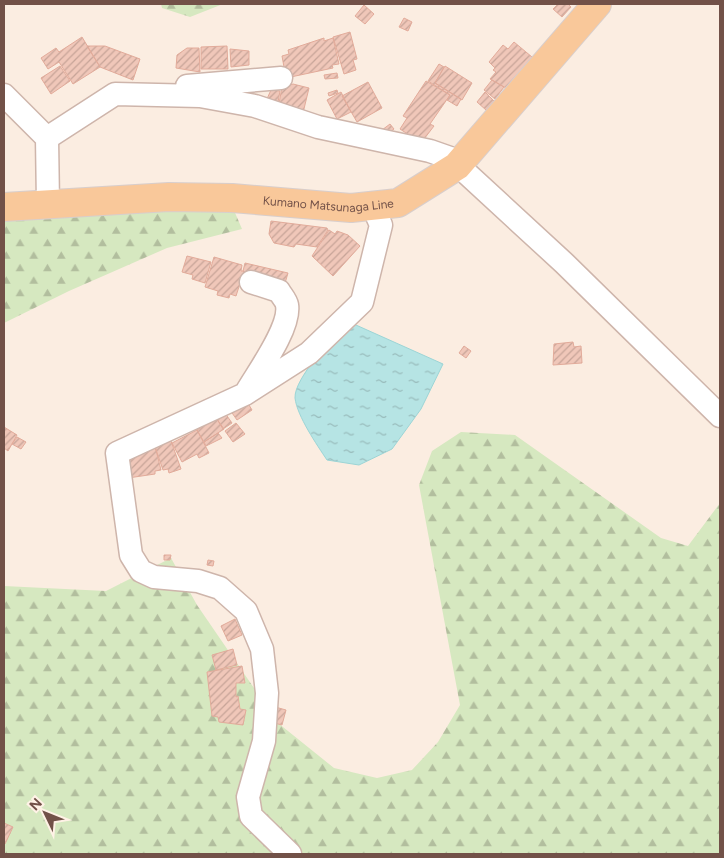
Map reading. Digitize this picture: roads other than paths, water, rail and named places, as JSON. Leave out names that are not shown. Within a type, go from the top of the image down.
[{"type":"main road","name":"Kumano Matsunaga Line","points":[[4,207],[169,197],[232,198],[352,208],[398,203],[457,166],[597,4]]},
{"type":"street","points":[[160,96],[173,88],[281,78]]},
{"type":"street","points":[[47,138],[115,94],[200,96],[255,106],[318,127],[430,151],[450,158],[564,263],[720,416]]},
{"type":"street","points":[[4,95],[47,138],[48,204]]},
{"type":"street","points":[[290,854],[251,816],[248,797],[264,741],[267,693],[262,649],[246,611],[220,588],[198,581],[154,577],[141,571],[131,555],[117,454],[246,394],[310,353],[362,302],[381,225],[373,207]]},
{"type":"street","points":[[246,394],[276,342],[285,320],[287,305],[279,290],[251,282]]},
{"type":"water","points":[[347,321],[443,364],[421,409],[392,449],[359,465],[327,460],[303,422],[295,398],[296,390],[308,369]]}]
